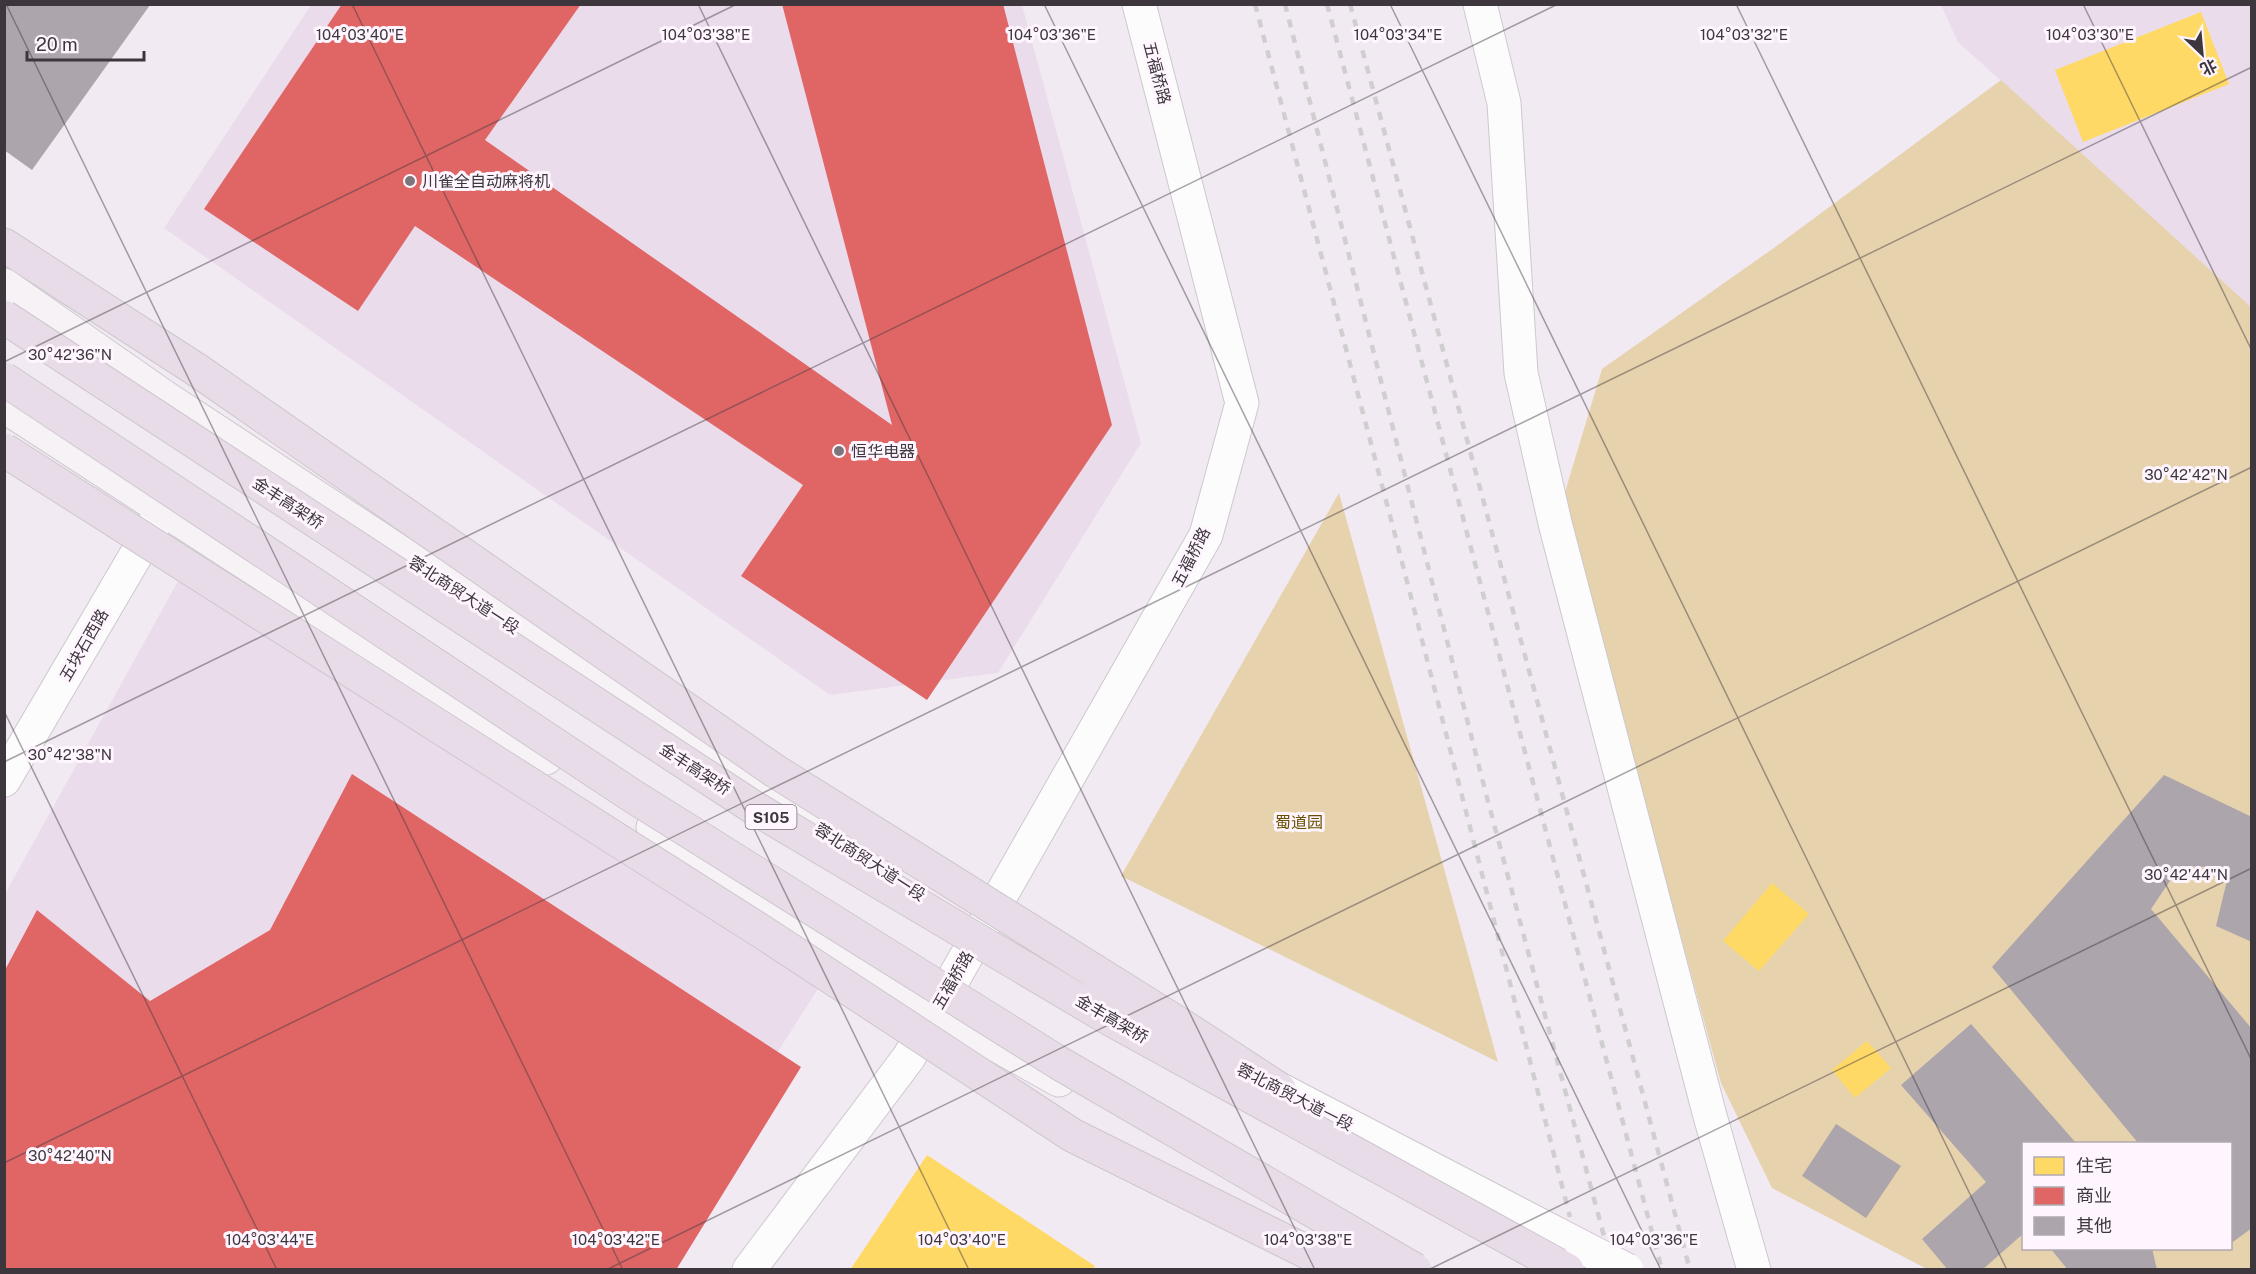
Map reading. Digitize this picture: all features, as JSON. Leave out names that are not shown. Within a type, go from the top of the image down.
[{"type":"highway","points":[[4,245],[197,370],[776,771],[1184,1027],[1500,1233]]},
{"type":"highway","name":"金丰高架桥","points":[[4,317],[753,807],[1112,1020],[1500,1233],[1574,1258]]},
{"type":"highway","points":[[4,379],[631,795],[1059,1063],[1415,1269]]},
{"type":"highway","points":[[4,450],[747,922],[1072,1135],[1319,1258],[1405,1269]]},
{"type":"main road","name":"蓉北商贸大道一段","points":[[4,285],[166,398],[979,934]]},
{"type":"main road","points":[[4,406],[935,1011],[1398,1269]]},
{"type":"street","name":"五福桥路","points":[[749,1269],[909,1057],[1206,535],[1242,403],[1139,4]]},
{"type":"street","points":[[1480,4],[1504,103],[1521,373],[1558,535],[1710,1116],[1754,1269]]},
{"type":"street","name":"五块石西路","points":[[4,780],[163,509]]},
{"type":"street","name":"蓉北商贸大道一段","points":[[979,934],[1574,1258],[1627,1269]]},
{"type":"shaded area","points":[[311,5],[1022,5],[1141,443],[998,673],[830,695],[164,228]]},
{"type":"shaded area","points":[[1941,5],[2251,5],[2251,307],[1958,42]]},
{"type":"shaded area","points":[[193,554],[819,987],[640,1269],[5,1270],[5,894]]},
{"type":"green space","points":[[2001,80],[2251,307],[2251,1269],[1927,1269],[1772,1188],[1721,1083],[1562,502],[1602,369],[1778,245]]},
{"type":"green space","name":"蜀道园","points":[[1339,493],[1498,1062],[1121,876]]},
{"type":"building: 住宅","points":[[2201,12],[2229,84],[2083,142],[2055,70]]},
{"type":"building: 住宅","points":[[1772,883],[1809,914],[1759,971],[1723,941]]},
{"type":"building: 住宅","points":[[1867,1041],[1891,1068],[1855,1098],[1832,1070]]},
{"type":"building: 住宅","points":[[927,1155],[1095,1266],[1092,1270],[850,1270]]},
{"type":"building: 商业","points":[[342,4],[581,4],[485,140],[892,425],[782,4],[1003,4],[1112,425],[927,700],[741,576],[803,485],[415,226],[358,311],[204,209]]},
{"type":"building: 商业","points":[[352,774],[801,1067],[676,1270],[5,1270],[5,970],[37,910],[150,1001],[270,930]]},
{"type":"building: 其他","points":[[4,5],[150,5],[32,170],[4,150]]},
{"type":"building: 其他","points":[[2164,775],[2252,817],[2252,942],[2216,926],[2230,868],[2180,866],[2151,909],[2252,1029],[2252,1228],[2232,1243],[2232,1142],[2137,1142],[1992,967]]},
{"type":"building: 其他","points":[[1971,1024],[2075,1142],[2022,1142],[2022,1235],[1982,1270],[1948,1270],[1922,1239],[1986,1182],[1901,1085]]},
{"type":"building: 其他","points":[[1836,1124],[1901,1166],[1866,1218],[1802,1176]]},
{"type":"building: 其他","points":[[2052,1250],[2152,1250],[2157,1270],[2068,1270]]},
{"type":"railway","points":[[1255,4],[1393,527],[1570,1217]]},
{"type":"railway","points":[[1285,4],[1486,794],[1613,1270]]},
{"type":"railway","points":[[1327,4],[1662,1270]]},
{"type":"railway","points":[[1350,4],[1690,1270]]},
{"type":"place","name":"川雀全自动麻将机","points":[[410,181]]},
{"type":"place","name":"恒华电器","points":[[839,451]]}]
